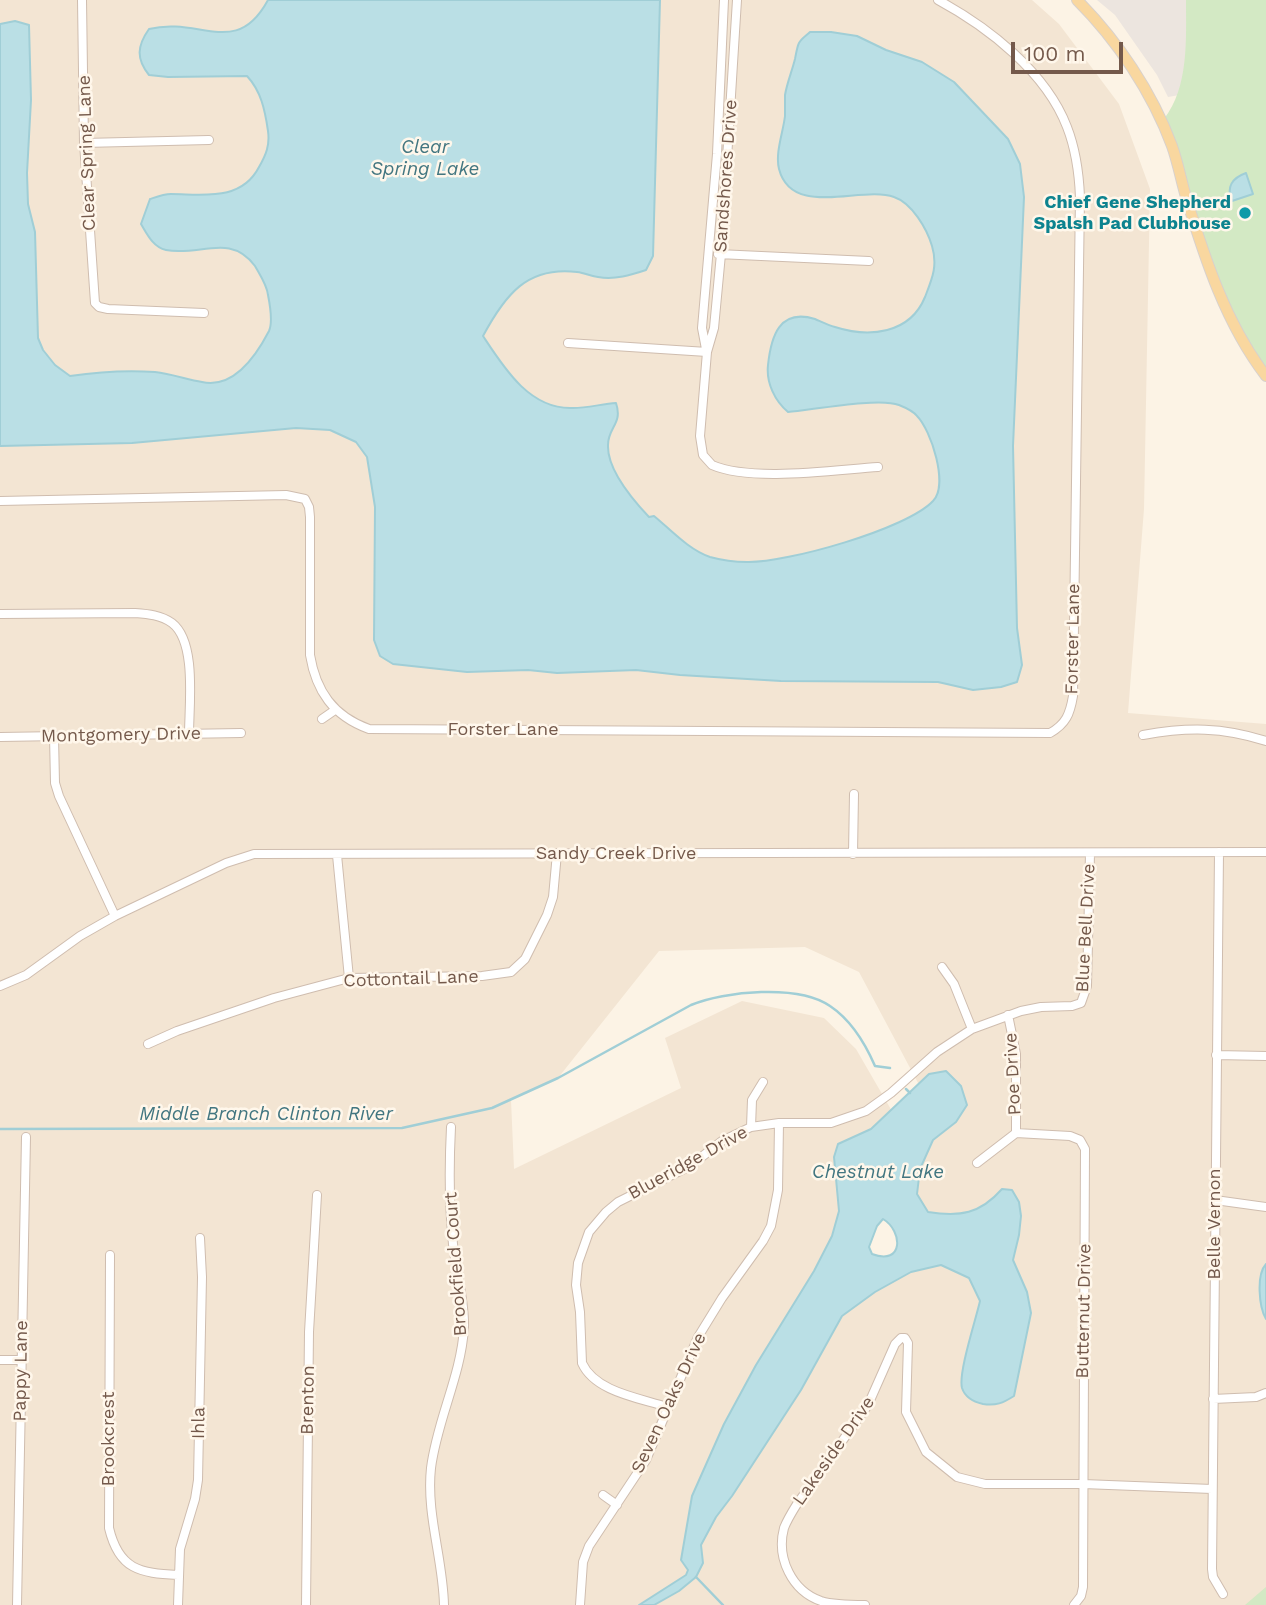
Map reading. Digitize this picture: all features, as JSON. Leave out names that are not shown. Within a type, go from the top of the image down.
[{"type":"main road","points":[[1077,0],[1115,44],[1157,111],[1172,147],[1217,290],[1246,346],[1266,376]]},
{"type":"street","name":"Clear Spring Lane","points":[[82,0],[84,143],[93,297],[96,306],[108,309],[204,313]]},
{"type":"street","name":"Sandshores Drive","points":[[707,352],[702,328],[710,253],[724,0]]},
{"type":"street","name":"Sandshores Drive","points":[[737,0],[715,328],[707,352],[700,445],[705,459],[724,470],[766,473],[878,467]]},
{"type":"street","name":"Forster Lane","points":[[0,501],[286,495],[305,499],[310,517],[310,655],[313,672],[335,710],[352,723],[369,729],[1050,733],[1061,727],[1070,713],[1073,696],[1080,197],[1076,157],[1063,118],[1037,79],[981,26],[938,0]]},
{"type":"street","points":[[720,66],[733,66]]},
{"type":"street","points":[[84,143],[209,140]]},
{"type":"street","points":[[716,160],[727,160]]},
{"type":"street","points":[[710,253],[869,261]]},
{"type":"street","points":[[568,343],[707,352]]},
{"type":"street","points":[[0,614],[135,613],[170,621],[181,632],[186,646],[189,672],[189,734]]},
{"type":"street","points":[[322,719],[335,710]]},
{"type":"street","points":[[1143,735],[1188,728],[1241,733],[1266,741]]},
{"type":"street","name":"Montgomery Drive","points":[[0,737],[241,733]]},
{"type":"street","points":[[54,736],[55,783],[59,796],[115,916]]},
{"type":"street","points":[[853,854],[855,794]]},
{"type":"street","name":"Belle Vernon","points":[[1219,852],[1212,1569],[1213,1577],[1223,1594]]},
{"type":"street","name":"Sandy Creek Drive","points":[[0,986],[26,975],[80,936],[115,916],[244,856],[1266,852]]},
{"type":"street","name":"Cottontail Lane","points":[[148,1044],[177,1031],[274,998],[349,978],[482,976],[511,972],[525,959],[547,915],[553,897],[556,853]]},
{"type":"street","name":"Blue Bell Drive","points":[[1081,1003],[1087,986],[1090,853]]},
{"type":"street","points":[[337,855],[349,978]]},
{"type":"street","points":[[942,967],[954,984],[972,1029]]},
{"type":"street","name":"Blueridge Drive","points":[[667,1407],[605,1386],[584,1368],[576,1285],[580,1254],[594,1226],[606,1212],[618,1202],[690,1166],[722,1141],[751,1127],[779,1123],[831,1123],[859,1114],[891,1093],[937,1052],[972,1029],[1033,1008],[1081,1003]]},
{"type":"street","name":"Poe Drive","points":[[1008,1015],[1016,1054],[1016,1133]]},
{"type":"street","points":[[1216,1055],[1266,1056]]},
{"type":"street","points":[[751,1127],[752,1100],[762,1082]]},
{"type":"street","name":"Seven Oaks Drive","points":[[580,1605],[583,1562],[589,1546],[646,1460],[698,1337],[722,1298],[764,1241],[771,1226],[778,1191],[779,1123]]},
{"type":"street","name":"Brookfield Court","points":[[444,1605],[441,1562],[431,1510],[431,1479],[435,1446],[461,1354],[464,1327],[450,1205],[451,1127]]},
{"type":"street","points":[[977,1163],[1016,1133]]},
{"type":"street","name":"Butternut Drive","points":[[1016,1133],[1070,1136],[1080,1140],[1085,1153],[1083,1587],[1081,1596],[1074,1605]]},
{"type":"street","name":"Pappy Lane","points":[[17,1605],[26,1137]]},
{"type":"street","name":"Brenton","points":[[306,1605],[309,1332],[317,1195]]},
{"type":"street","points":[[1215,1200],[1266,1207]]},
{"type":"street","name":"Ihla","points":[[178,1605],[180,1549],[198,1480],[202,1277],[200,1238]]},
{"type":"street","name":"Brookcrest","points":[[110,1255],[109,1528],[120,1553],[137,1570],[178,1576]]},
{"type":"street","name":"Lakeside Drive","points":[[856,1605],[823,1602],[804,1591],[785,1566],[783,1537],[787,1520],[797,1504],[873,1398],[895,1344],[901,1338],[908,1343],[906,1412],[922,1446],[947,1471],[964,1480],[985,1484],[1083,1484],[1212,1489]]},
{"type":"street","points":[[0,1360],[21,1360]]},
{"type":"street","points":[[1213,1399],[1256,1398],[1266,1393]]},
{"type":"street","points":[[603,1495],[617,1505]]},
{"type":"street","points":[[856,1605],[865,1605]]},
{"type":"shaded area","points":[[0,0],[1032,0],[1059,24],[1119,104],[1150,189],[1144,509],[1128,713],[1266,724],[1266,1605],[0,1605]],"holes":[[[805,947],[859,972],[925,1096],[884,1183],[918,1250],[835,1271],[900,1125],[856,1049],[824,1018],[742,1001],[665,1038],[681,1088],[514,1169],[511,1100],[558,1078],[659,951]]]},
{"type":"shaded area","points":[[1097,0],[1187,0],[1185,94],[1168,97],[1157,75],[1115,15]]},
{"type":"green space","points":[[1186,0],[1266,0],[1266,371],[1220,289],[1164,119],[1178,93],[1182,78],[1186,47]]},
{"type":"green space","points":[[1266,1587],[1266,1605],[1245,1605]]},
{"type":"water","name":"Clear Spring Lake","points":[[268,0],[660,0],[653,256],[646,270],[611,278],[560,271],[531,279],[509,296],[483,336],[520,385],[544,402],[573,408],[616,403],[618,416],[610,434],[609,454],[616,474],[629,493],[649,517],[654,516],[695,550],[710,557],[733,561],[765,561],[789,557],[873,533],[919,512],[933,501],[939,483],[939,471],[928,433],[917,416],[909,410],[899,405],[877,402],[788,412],[775,397],[770,385],[768,365],[772,344],[779,327],[785,321],[803,317],[861,332],[899,326],[918,309],[925,297],[934,266],[934,253],[926,232],[918,217],[901,200],[880,194],[813,197],[798,193],[786,184],[779,169],[778,156],[785,116],[785,95],[799,43],[810,32],[857,36],[886,50],[922,62],[954,82],[1008,139],[1020,164],[1024,197],[1013,446],[1017,628],[1022,665],[1017,682],[973,690],[938,682],[781,681],[636,670],[467,672],[393,664],[380,656],[374,640],[375,507],[367,457],[356,442],[330,430],[296,428],[132,443],[0,446],[0,24],[15,21],[29,25],[31,100],[28,204],[35,232],[38,338],[43,350],[55,365],[70,376],[144,371],[214,383],[234,376],[243,368],[269,331],[271,313],[265,284],[255,266],[235,250],[166,250],[154,243],[141,224],[150,199],[168,194],[220,194],[242,186],[251,178],[268,145],[262,101],[247,76],[149,75],[140,58],[140,47],[149,29],[167,26],[230,32],[243,28],[256,18]]},
{"type":"water","points":[[1246,173],[1253,194],[1232,201],[1230,187],[1237,178]]},
{"type":"water","name":"Chestnut Lake","points":[[946,1071],[961,1086],[967,1105],[956,1122],[933,1140],[920,1169],[917,1194],[928,1212],[969,1212],[986,1204],[1002,1189],[1012,1190],[1019,1202],[1021,1216],[1013,1260],[1027,1292],[1031,1313],[1014,1396],[992,1405],[983,1404],[970,1399],[962,1388],[965,1359],[980,1301],[969,1278],[941,1265],[911,1272],[875,1292],[842,1316],[801,1390],[716,1517],[701,1545],[703,1563],[696,1577],[679,1591],[654,1605],[639,1605],[686,1575],[688,1570],[681,1560],[692,1496],[724,1424],[832,1236],[839,1211],[834,1157],[838,1144],[871,1129],[929,1074]],"holes":[[[883,1219],[890,1224],[897,1239],[895,1251],[890,1255],[872,1254],[869,1247],[877,1226]]]},
{"type":"water","points":[[1266,1264],[1266,1319],[1260,1291],[1261,1276]]},
{"type":"waterway","name":"Middle Branch Clinton River","points":[[0,1129],[402,1128],[492,1108],[558,1078],[691,1005],[741,993],[781,992],[816,999],[830,1006],[851,1025],[875,1066],[890,1068]]},
{"type":"waterway","name":"Middle Branch Clinton River","points":[[906,1089],[910,1093]]},
{"type":"waterway","points":[[696,1577],[723,1605]]},
{"type":"place","name":"Chief Gene Shepherd Spalsh Pad Clubhouse","points":[[1245,213]]}]
